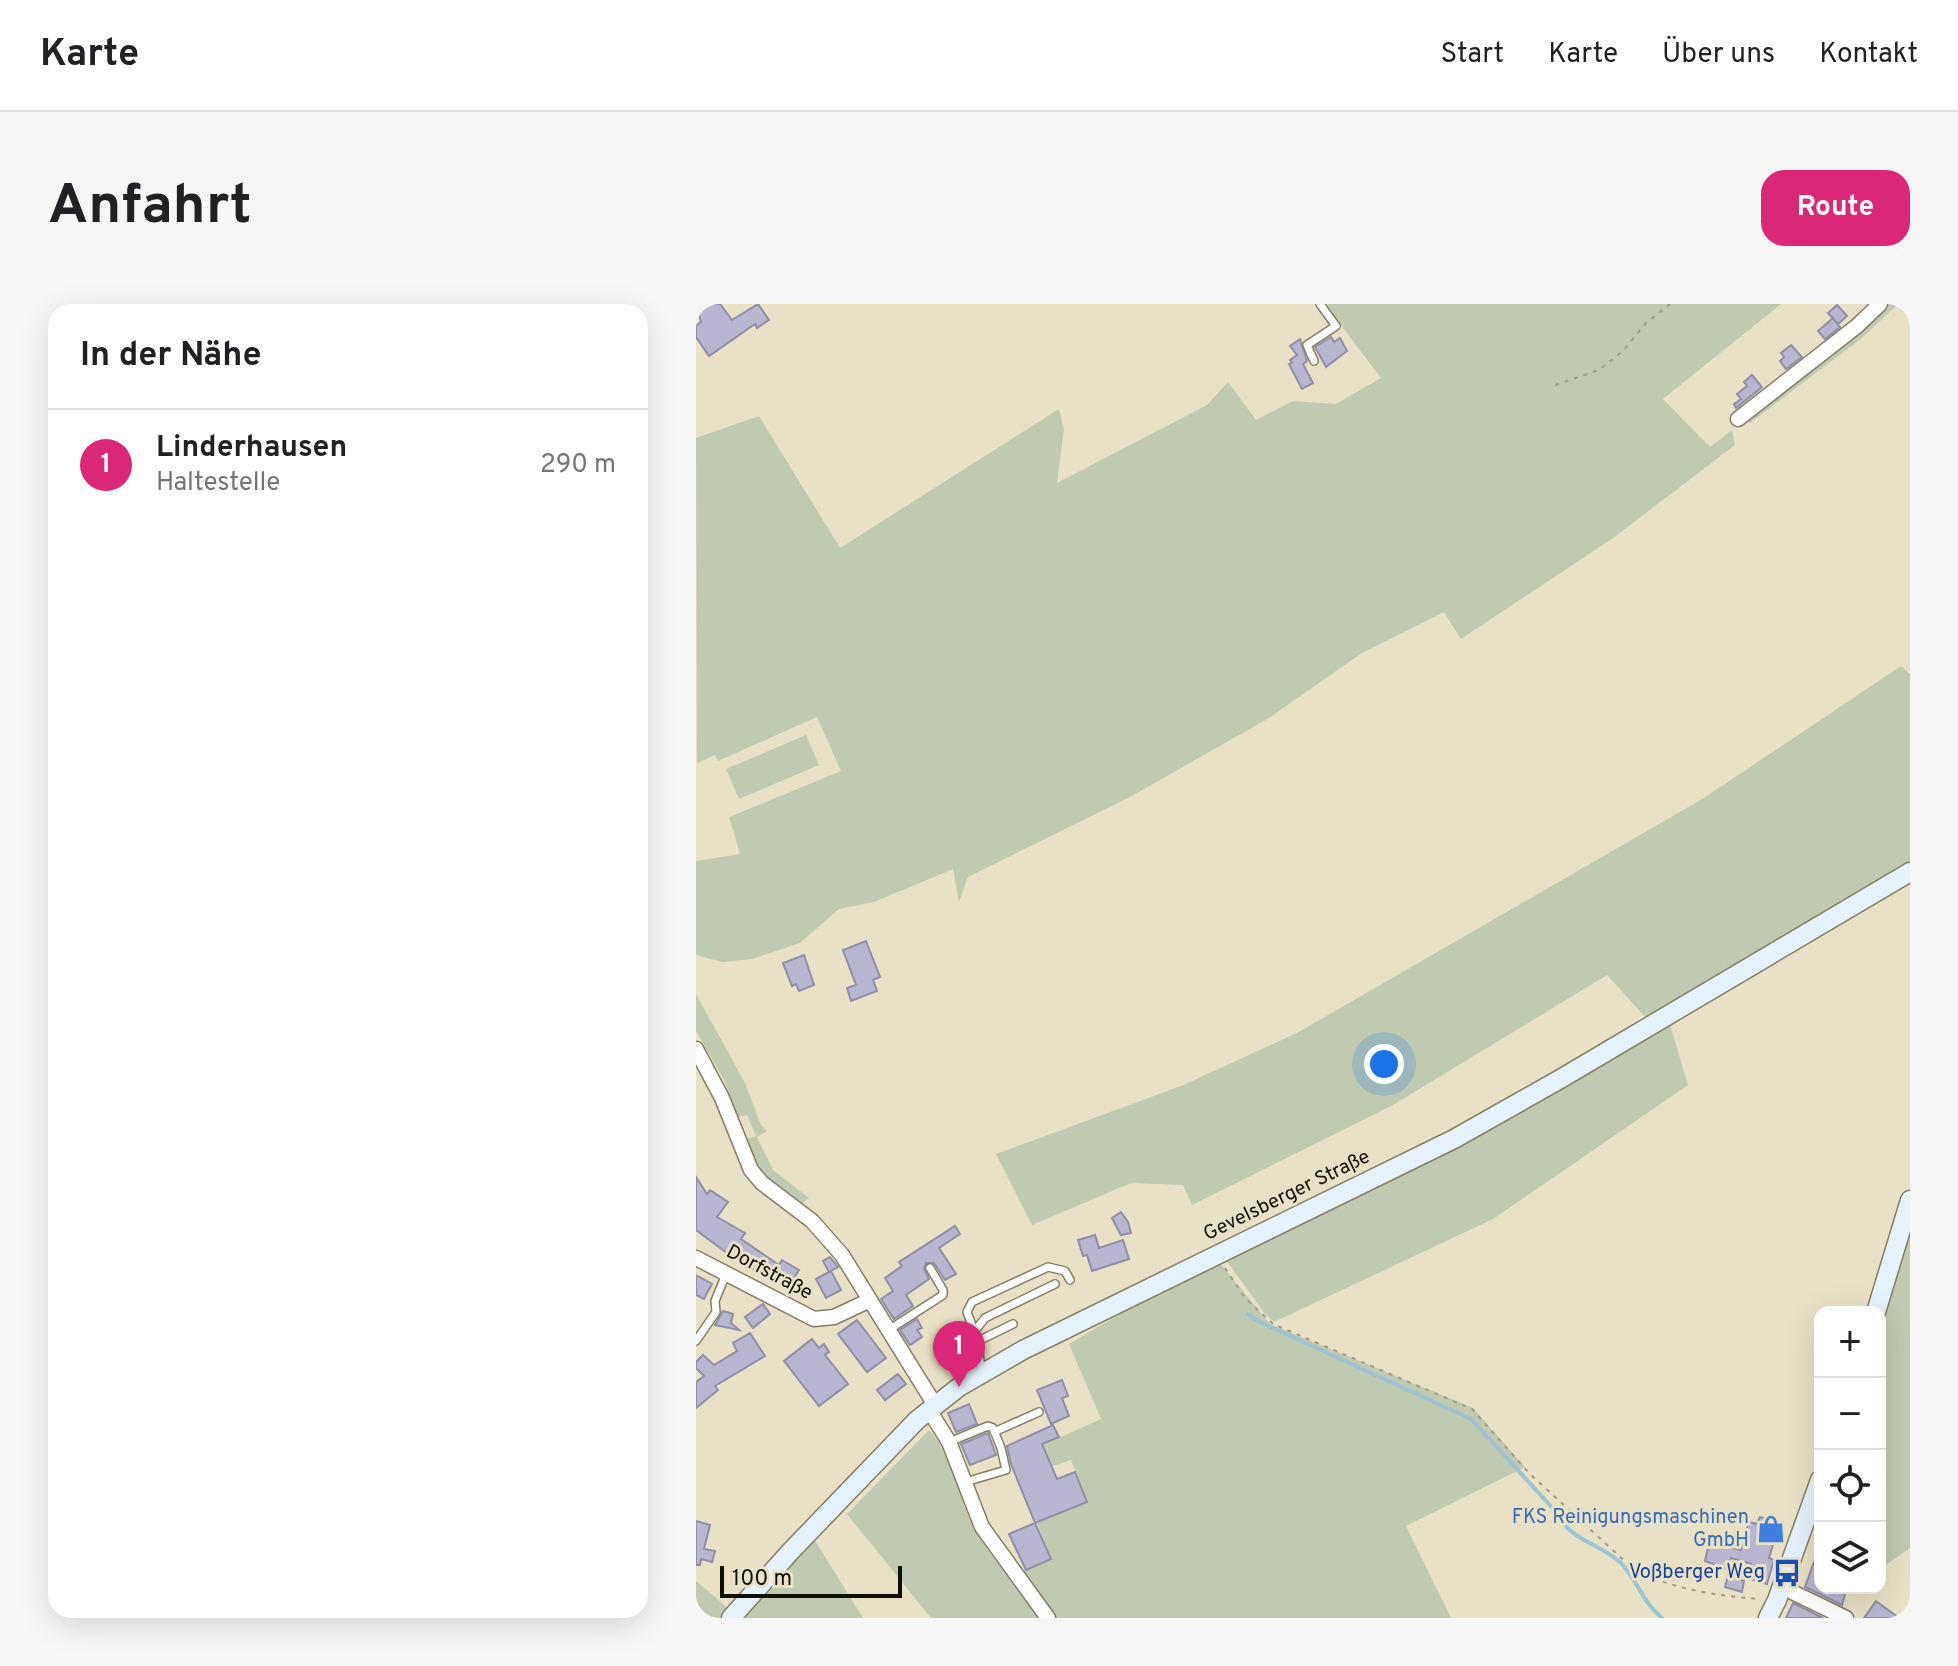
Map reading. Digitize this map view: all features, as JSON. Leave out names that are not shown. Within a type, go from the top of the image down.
[{"type":"main road","name":"Gevelsberger Straße","points":[[731,1618],[881,1456],[932,1408],[981,1373],[1511,1107],[1910,872]]},
{"type":"main road","points":[[1878,1306],[1910,1200]]},
{"type":"main road","points":[[1768,1618],[1814,1497]]},
{"type":"street","points":[[1738,419],[1857,326],[1880,304]]},
{"type":"street","points":[[696,1049],[722,1098],[751,1170],[762,1183],[812,1221],[842,1255],[932,1408],[949,1442],[975,1513],[991,1541],[1048,1618]]},
{"type":"street","name":"Dorfstraße","points":[[696,1258],[814,1319],[834,1317],[868,1301]]},
{"type":"street","points":[[1779,1594],[1846,1618]]},
{"type":"lane","points":[[1314,361],[1307,345],[1336,326],[1320,304]]},
{"type":"lane","points":[[981,1373],[978,1341],[967,1312],[972,1302],[1048,1267],[1065,1271],[1070,1280]]},
{"type":"lane","points":[[887,1331],[943,1295],[930,1268]]},
{"type":"lane","points":[[696,1341],[716,1312],[715,1301],[726,1274]]},
{"type":"lane","points":[[974,1332],[985,1318],[1055,1284]]},
{"type":"lane","points":[[978,1341],[1013,1324]]},
{"type":"lane","points":[[994,1432],[1039,1412]]},
{"type":"lane","points":[[949,1442],[988,1426],[994,1432],[1006,1470],[965,1483]]},
{"type":"path","points":[[1555,385],[1599,370],[1623,351],[1646,323],[1670,304]]},
{"type":"path","points":[[1219,1253],[1226,1272],[1245,1298],[1273,1324],[1472,1409],[1529,1473],[1630,1566],[1648,1578],[1704,1591],[1779,1594]]},
{"type":"green space","points":[[1325,304],[1781,304],[1663,399],[1710,447],[1732,430],[1735,445],[1613,538],[1461,639],[1444,612],[1362,653],[1269,718],[1130,797],[968,877],[959,902],[953,869],[874,902],[839,909],[800,943],[752,959],[722,962],[696,955],[696,861],[740,854],[729,817],[841,771],[817,717],[718,761],[715,755],[697,763],[696,438],[759,416],[840,548],[1059,409],[1064,429],[1057,483],[1207,405],[1228,382],[1256,420],[1293,401],[1336,404],[1381,378]]},
{"type":"green space","points":[[1886,304],[1898,304],[1862,338],[1750,423],[1747,419]]},
{"type":"green space","points":[[1901,666],[1910,674],[1910,861],[1847,903],[1648,1020],[1607,975],[1393,1105],[1192,1205],[1183,1185],[1131,1183],[1032,1225],[996,1154],[1181,1086],[1297,1033],[1704,798]]},
{"type":"green space","points":[[806,735],[819,765],[739,799],[726,769]]},
{"type":"green space","points":[[696,994],[745,1083],[761,1125],[767,1131],[757,1137],[773,1170],[809,1198],[798,1207],[757,1172],[745,1140],[756,1136],[747,1115],[738,1117],[724,1080],[696,1031]]},
{"type":"green space","points":[[1669,1021],[1688,1085],[1493,1219],[1274,1322],[1224,1257]]},
{"type":"green space","points":[[1910,1214],[1910,1548],[1886,1565],[1886,1306],[1882,1306]]},
{"type":"green space","points":[[1216,1258],[1270,1324],[1473,1408],[1525,1467],[1406,1526],[1451,1618],[931,1618],[847,1514],[929,1430],[943,1450],[971,1522],[994,1559],[1023,1593],[1034,1586],[1023,1571],[1052,1559],[1037,1523],[1088,1502],[1071,1460],[1053,1466],[1043,1445],[1101,1419],[1069,1344]]},
{"type":"green space","points":[[811,1534],[863,1618],[727,1618]]},
{"type":"green space","points":[[696,1581],[730,1610],[722,1618],[696,1618]]},
{"type":"building","points":[[696,304],[720,304],[732,320],[758,304],[769,320],[757,328],[755,324],[709,356],[696,337],[696,326],[701,322]]},
{"type":"building","points":[[1837,305],[1847,316],[1838,324],[1828,313]]},
{"type":"building","points":[[1833,318],[1840,327],[1825,339],[1818,331]]},
{"type":"building","points":[[1331,337],[1334,342],[1340,338],[1347,351],[1326,367],[1315,347]]},
{"type":"building","points":[[1300,339],[1307,361],[1303,364],[1313,383],[1302,389],[1289,364],[1297,355],[1290,346]]},
{"type":"building","points":[[1791,345],[1802,357],[1786,369],[1780,361],[1784,357],[1781,353]]},
{"type":"building","points":[[1752,375],[1762,387],[1736,408],[1734,404],[1741,399],[1737,394],[1747,386],[1744,382]]},
{"type":"building","points":[[866,941],[880,977],[873,980],[877,991],[851,1001],[847,988],[856,985],[843,950]]},
{"type":"building","points":[[804,955],[814,985],[799,991],[796,984],[792,986],[783,963]]},
{"type":"building","points":[[696,1177],[707,1194],[710,1190],[728,1202],[717,1217],[745,1233],[741,1239],[779,1265],[782,1260],[799,1270],[789,1286],[759,1268],[756,1271],[732,1257],[696,1230]]},
{"type":"building","points":[[1121,1212],[1131,1233],[1121,1235],[1112,1218]]},
{"type":"building","points":[[955,1226],[960,1234],[939,1248],[956,1274],[945,1280],[934,1263],[926,1263],[924,1269],[929,1279],[906,1295],[913,1306],[894,1319],[881,1299],[893,1291],[885,1278],[902,1266],[899,1262]]},
{"type":"building","points":[[1095,1235],[1099,1248],[1123,1240],[1129,1259],[1092,1271],[1078,1240]]},
{"type":"building","points":[[830,1257],[838,1267],[831,1271],[841,1290],[826,1298],[816,1279],[829,1272],[823,1261]]},
{"type":"building","points":[[696,1275],[712,1284],[704,1299],[696,1295]]},
{"type":"building","points":[[763,1304],[770,1314],[753,1328],[745,1317]]},
{"type":"building","points":[[723,1311],[733,1314],[731,1323],[739,1330],[715,1325]]},
{"type":"building","points":[[917,1319],[922,1328],[917,1330],[922,1337],[910,1345],[900,1330]]},
{"type":"building","points":[[857,1320],[886,1358],[867,1372],[838,1334]]},
{"type":"building","points":[[750,1333],[765,1356],[715,1386],[718,1390],[696,1408],[696,1382],[704,1376],[696,1368],[696,1362],[703,1355],[714,1365],[737,1351],[733,1343]]},
{"type":"building","points":[[812,1339],[819,1348],[824,1344],[829,1352],[825,1355],[848,1384],[819,1406],[784,1361]]},
{"type":"building","points":[[898,1374],[906,1384],[885,1400],[877,1390]]},
{"type":"building","points":[[1062,1380],[1068,1396],[1062,1398],[1069,1416],[1051,1424],[1037,1390]]},
{"type":"building","points":[[969,1404],[977,1424],[956,1432],[948,1413]]},
{"type":"building","points":[[1053,1425],[1059,1437],[1042,1444],[1057,1479],[1075,1472],[1087,1502],[1035,1523],[1007,1446]]},
{"type":"building","points":[[988,1433],[996,1455],[970,1465],[961,1444]]},
{"type":"building","points":[[1760,1517],[1780,1522],[1769,1558],[1774,1560],[1767,1584],[1747,1578],[1751,1564],[1731,1558],[1727,1569],[1705,1561],[1709,1543],[1741,1550],[1749,1522],[1757,1524]]},
{"type":"building","points":[[696,1521],[710,1525],[704,1549],[715,1551],[712,1562],[701,1559],[700,1565],[696,1565]]},
{"type":"building","points":[[1035,1523],[1051,1559],[1026,1570],[1009,1534]]},
{"type":"building","points":[[1814,1562],[1814,1591],[1805,1587]]},
{"type":"building","points":[[1728,1576],[1744,1581],[1742,1592],[1725,1587]]},
{"type":"building","points":[[1819,1594],[1845,1594],[1842,1605]]},
{"type":"building","points":[[1876,1601],[1899,1618],[1864,1618]]},
{"type":"building","points":[[1793,1603],[1823,1618],[1786,1618]]},
{"type":"waterway","points":[[1248,1314],[1471,1419],[1570,1530],[1621,1563],[1650,1606],[1662,1618]]},
{"type":"place","name":"Linderhausen","points":[[959,1387]]},
{"type":"place","name":"FKS Reinigungsmaschinen GmbH","points":[[1771,1529]]},
{"type":"place","name":"Voßberger Weg","points":[[1787,1573]]}]
